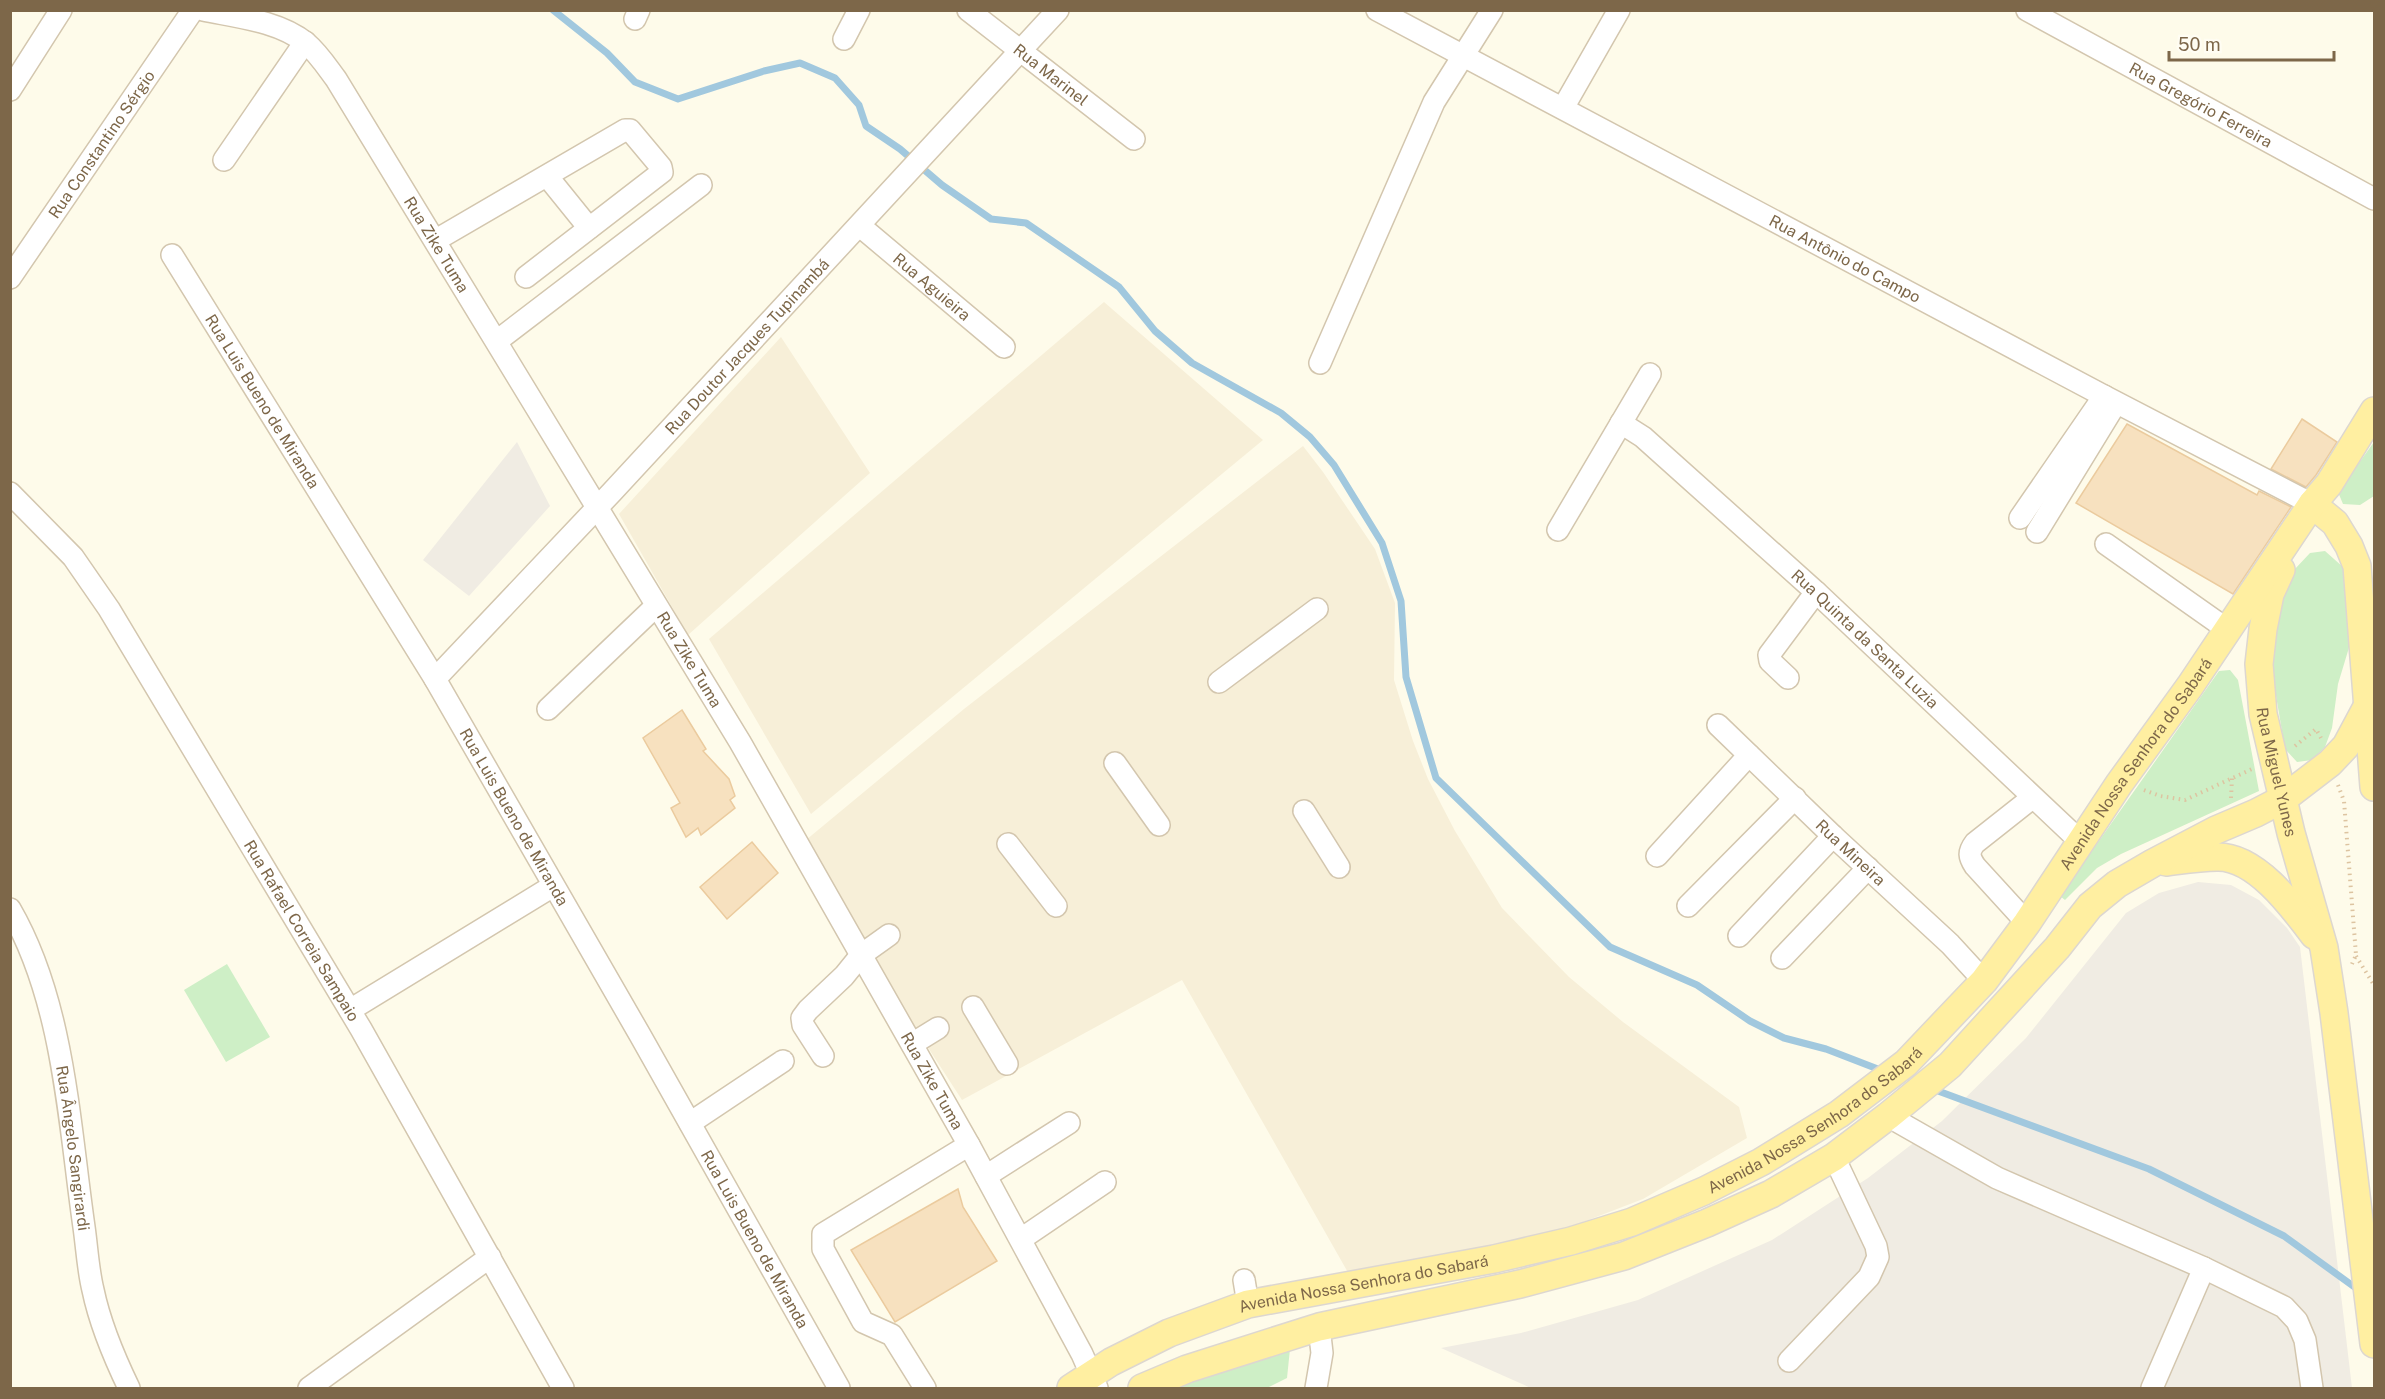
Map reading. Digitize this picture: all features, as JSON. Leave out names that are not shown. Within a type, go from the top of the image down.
[{"type":"main road","points":[[2374,411],[2329,484],[2312,504],[2335,523],[2349,546],[2356,566],[2369,703],[2374,787]]},
{"type":"main road","name":"Avenida Nossa Senhora do Sabará","points":[[1086,1384],[1111,1362],[1169,1334],[1246,1292],[1494,1258],[1571,1241],[1632,1221],[1694,1195],[1761,1162],[1839,1114],[1906,1064],[1984,981],[2027,924],[2119,784],[2228,630],[2312,504]]},
{"type":"main road","name":"Rua Miguel Yunes","points":[[2312,504],[2270,594],[2259,664],[2263,714],[2283,799],[2324,948],[2334,1012],[2374,1344]]},
{"type":"main road","points":[[2369,703],[2374,650]]},
{"type":"main road","name":"Avenida Nossa Senhora do Sabará","points":[[1142,1389],[1187,1368],[1319,1327],[1520,1284],[1624,1256],[1772,1194],[1834,1157],[1950,1065],[2057,948],[2090,906],[2117,884],[2153,863],[2283,799],[2330,764],[2346,746],[2369,703]]},
{"type":"main road","points":[[2153,863],[2218,856],[2242,862],[2258,873],[2295,910],[2324,948]]},
{"type":"street","points":[[10,90],[61,10]]},
{"type":"street","name":"Rua Constantino Sérgio","points":[[10,278],[194,10]]},
{"type":"street","name":"Rua Zike Tuma","points":[[203,10],[279,27],[305,42],[321,58],[336,80],[436,240],[740,742],[1021,1239],[1086,1384]]},
{"type":"street","points":[[844,39],[859,10]]},
{"type":"street","name":"Rua Marinel","points":[[968,10],[1134,140]]},
{"type":"street","name":"Rua Doutor Jacques Tupinambá","points":[[435,679],[860,226],[1058,10]]},
{"type":"street","name":"Rua Antônio do Campo","points":[[1377,10],[2312,504]]},
{"type":"street","points":[[1320,363],[1434,102],[1492,10]]},
{"type":"street","points":[[1563,108],[1619,10]]},
{"type":"street","name":"Rua Gregório Ferreira","points":[[2027,10],[2374,199]]},
{"type":"street","points":[[224,160],[305,42]]},
{"type":"street","points":[[436,240],[625,130],[634,134],[661,167],[662,172],[526,277]]},
{"type":"street","points":[[547,176],[589,228]]},
{"type":"street","points":[[497,341],[701,185]]},
{"type":"street","name":"Rua Aguieira","points":[[860,226],[1004,347]]},
{"type":"street","name":"Rua Luis Bueno de Miranda","points":[[172,255],[435,679],[690,1123],[839,1389]]},
{"type":"street","points":[[1558,530],[1650,374]]},
{"type":"street","points":[[2020,518],[2110,399]]},
{"type":"street","points":[[2037,532],[2110,399]]},
{"type":"street","name":"Rua Quinta da Santa Luzia","points":[[1621,423],[1643,437],[1816,592],[2082,843]]},
{"type":"street","name":"Rua Rafael Correia Sampaio","points":[[14,496],[73,557],[109,609],[350,1010],[563,1389]]},
{"type":"street","points":[[2106,544],[2228,630]]},
{"type":"street","points":[[1788,678],[1770,661],[1769,655],[1816,592]]},
{"type":"street","points":[[548,709],[656,606]]},
{"type":"street","points":[[1219,682],[1317,609]]},
{"type":"street","name":"Rua Mineira","points":[[1718,725],[1950,944],[1984,981]]},
{"type":"street","points":[[1657,856],[1749,755]]},
{"type":"street","points":[[1115,763],[1158,825]]},
{"type":"street","points":[[1688,906],[1795,798]]},
{"type":"street","points":[[2027,924],[1975,866],[1970,858],[1970,850],[1975,843],[2032,798]]},
{"type":"street","points":[[1304,811],[1339,867]]},
{"type":"street","points":[[1739,936],[1833,836]]},
{"type":"street","points":[[1008,844],[1056,906]]},
{"type":"street","points":[[1782,958],[1868,868]]},
{"type":"street","points":[[350,1010],[553,886]]},
{"type":"street","name":"Rua Ângelo Sangirardi","points":[[10,909],[25,934],[49,1002],[63,1074],[93,1290],[111,1349],[129,1389]]},
{"type":"street","points":[[823,1056],[803,1025],[802,1018],[844,976],[861,955],[889,935]]},
{"type":"street","points":[[973,1006],[1007,1064]]},
{"type":"street","points":[[912,1044],[938,1028]]},
{"type":"street","points":[[690,1123],[783,1061]]},
{"type":"street","points":[[1888,1116],[1997,1178],[2204,1268],[2284,1307],[2297,1321],[2305,1340],[2312,1389]]},
{"type":"street","points":[[986,1176],[1069,1122]]},
{"type":"street","points":[[925,1389],[899,1343],[892,1335],[863,1322],[823,1249],[821,1241],[823,1234],[969,1145]]},
{"type":"street","points":[[1789,1361],[1869,1277],[1878,1257],[1876,1246],[1834,1157]]},
{"type":"street","points":[[1021,1239],[1105,1182]]},
{"type":"street","points":[[309,1389],[490,1257]]},
{"type":"street","points":[[2152,1389],[2204,1268]]},
{"type":"street","points":[[1316,1389],[1322,1353],[1319,1327]]},
{"type":"path","points":[[2292,748],[2316,729],[2321,739]]},
{"type":"path","points":[[2119,784],[2160,796],[2185,800],[2250,770]]},
{"type":"path","points":[[2344,801],[2356,955],[2374,985]]},
{"type":"shaded area","points":[[1104,302],[1263,440],[811,814],[709,639]]},
{"type":"shaded area","points":[[781,337],[870,473],[688,635],[619,514]]},
{"type":"shaded area","points":[[517,442],[550,506],[469,596],[423,560]]},
{"type":"shaded area","points":[[1303,446],[1375,549],[1395,603],[1394,680],[1413,741],[1428,779],[1455,831],[1502,908],[1569,977],[1623,1022],[1739,1107],[1747,1138],[1643,1199],[1578,1224],[1513,1242],[1350,1276],[1182,980],[962,1100],[916,1029],[806,840],[964,709]]},
{"type":"shaded area","points":[[2198,882],[2231,885],[2259,900],[2287,928],[2300,947],[2352,1388],[1531,1388],[1441,1348],[1521,1333],[1638,1300],[1772,1240],[1868,1178],[1942,1121],[2026,1038],[2126,913],[2159,893]]},
{"type":"green space","points":[[2374,442],[2374,496],[2360,505],[2343,504],[2338,492]]},
{"type":"green space","points":[[2325,551],[2352,575],[2354,631],[2338,684],[2332,728],[2325,747],[2312,760],[2297,762],[2285,749],[2271,666],[2274,626],[2294,570],[2310,553]]},
{"type":"green space","points":[[2230,670],[2238,680],[2259,791],[2121,854],[2097,868],[2065,900],[2060,896],[2219,671]]},
{"type":"green space","points":[[227,964],[270,1037],[226,1062],[184,990]]},
{"type":"green space","points":[[1290,1349],[1287,1378],[1267,1388],[1161,1388]]},
{"type":"building","points":[[2302,419],[2337,442],[2306,487],[2271,469]]},
{"type":"building","points":[[2127,424],[2257,495],[2259,491],[2291,507],[2233,594],[2076,503]]},
{"type":"building","points":[[682,710],[706,749],[703,751],[729,779],[735,796],[730,800],[735,808],[701,835],[698,828],[686,837],[671,808],[680,803],[643,738]]},
{"type":"building","points":[[752,842],[778,873],[727,919],[700,887]]},
{"type":"building","points":[[958,1189],[963,1207],[997,1261],[895,1322],[851,1250]]},
{"type":"waterway","points":[[553,10],[607,53],[635,82],[678,99],[764,71],[800,63],[835,78],[859,105],[866,126],[900,149],[942,185],[991,219],[1026,223],[1119,287],[1155,331],[1192,363],[1281,413],[1310,437],[1334,465],[1382,543],[1401,601],[1406,677],[1436,778],[1610,947],[1697,985],[1750,1021],[1784,1038],[1826,1049],[1883,1071]]},
{"type":"waterway","points":[[1930,1088],[2149,1169],[2284,1236],[2360,1291]]}]
